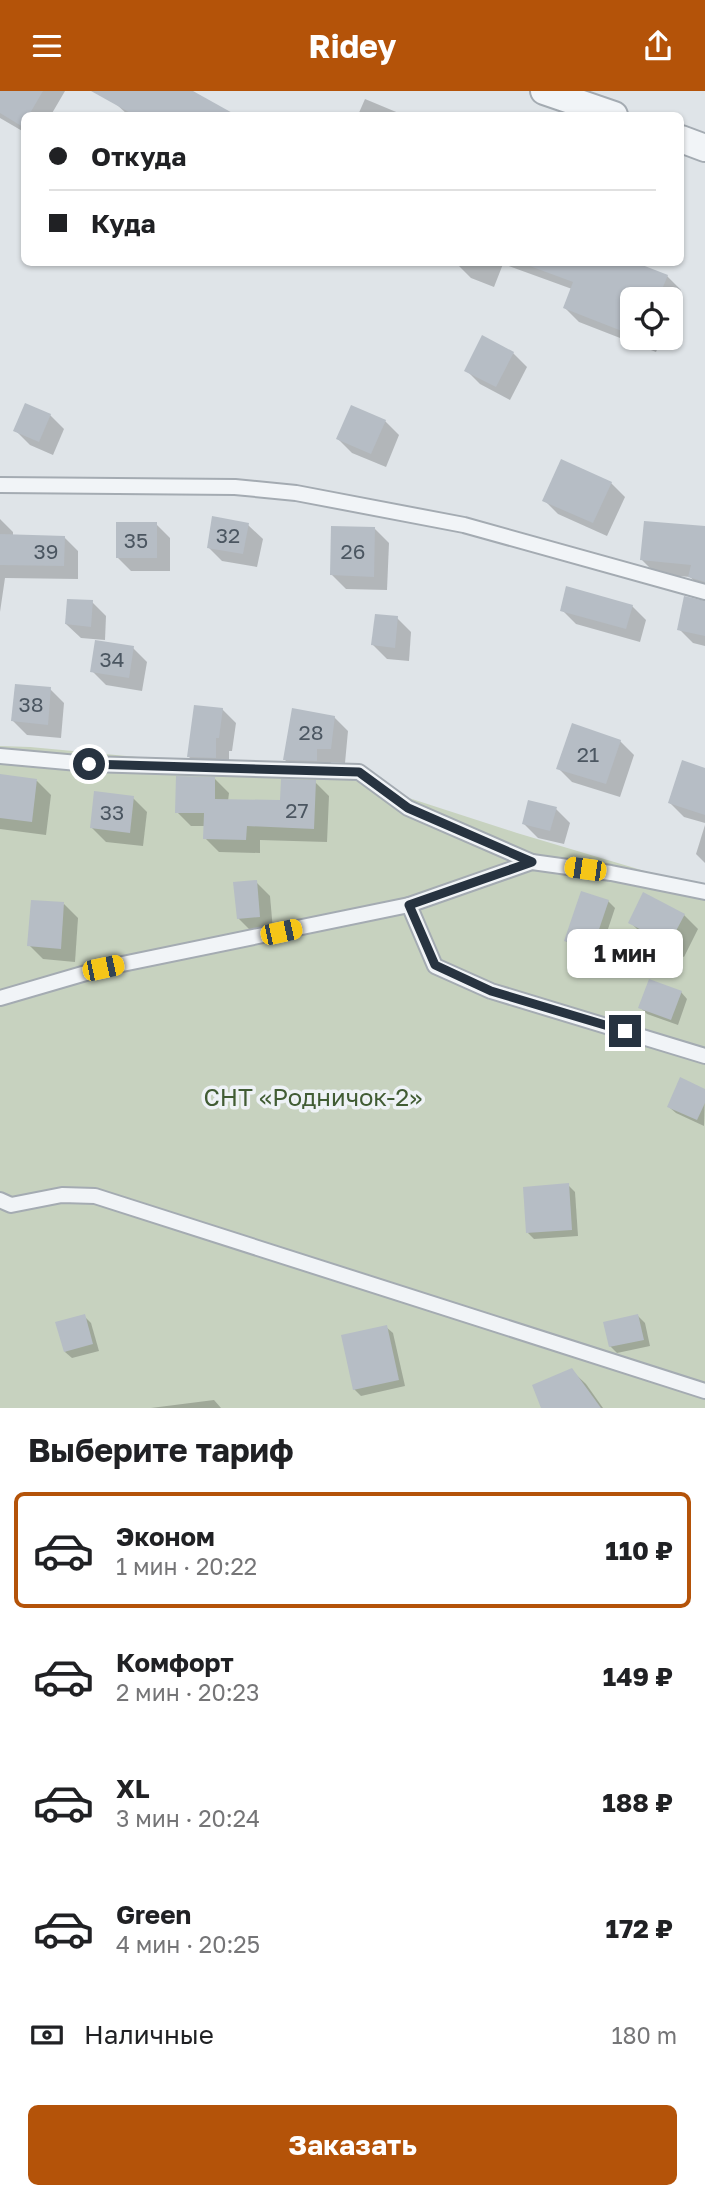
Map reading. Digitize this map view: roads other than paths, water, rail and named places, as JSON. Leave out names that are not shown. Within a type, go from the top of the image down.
[{"type":"street","points":[[544,91],[605,112]]},
{"type":"street","points":[[684,140],[705,148]]},
{"type":"lane","points":[[0,485],[234,487],[296,493],[464,525],[705,592]]},
{"type":"lane","points":[[0,756],[89,764],[359,772],[408,808],[532,862],[611,873],[705,892]]},
{"type":"lane","points":[[0,998],[103,968],[409,905],[532,862]]},
{"type":"lane","points":[[409,905],[435,965],[491,991],[705,1056]]},
{"type":"lane","points":[[0,1200],[11,1205],[62,1195],[95,1196],[705,1391]]},
{"type":"park label","name":"СНТ «Родничок-2»","points":[[313,1096]]}]
